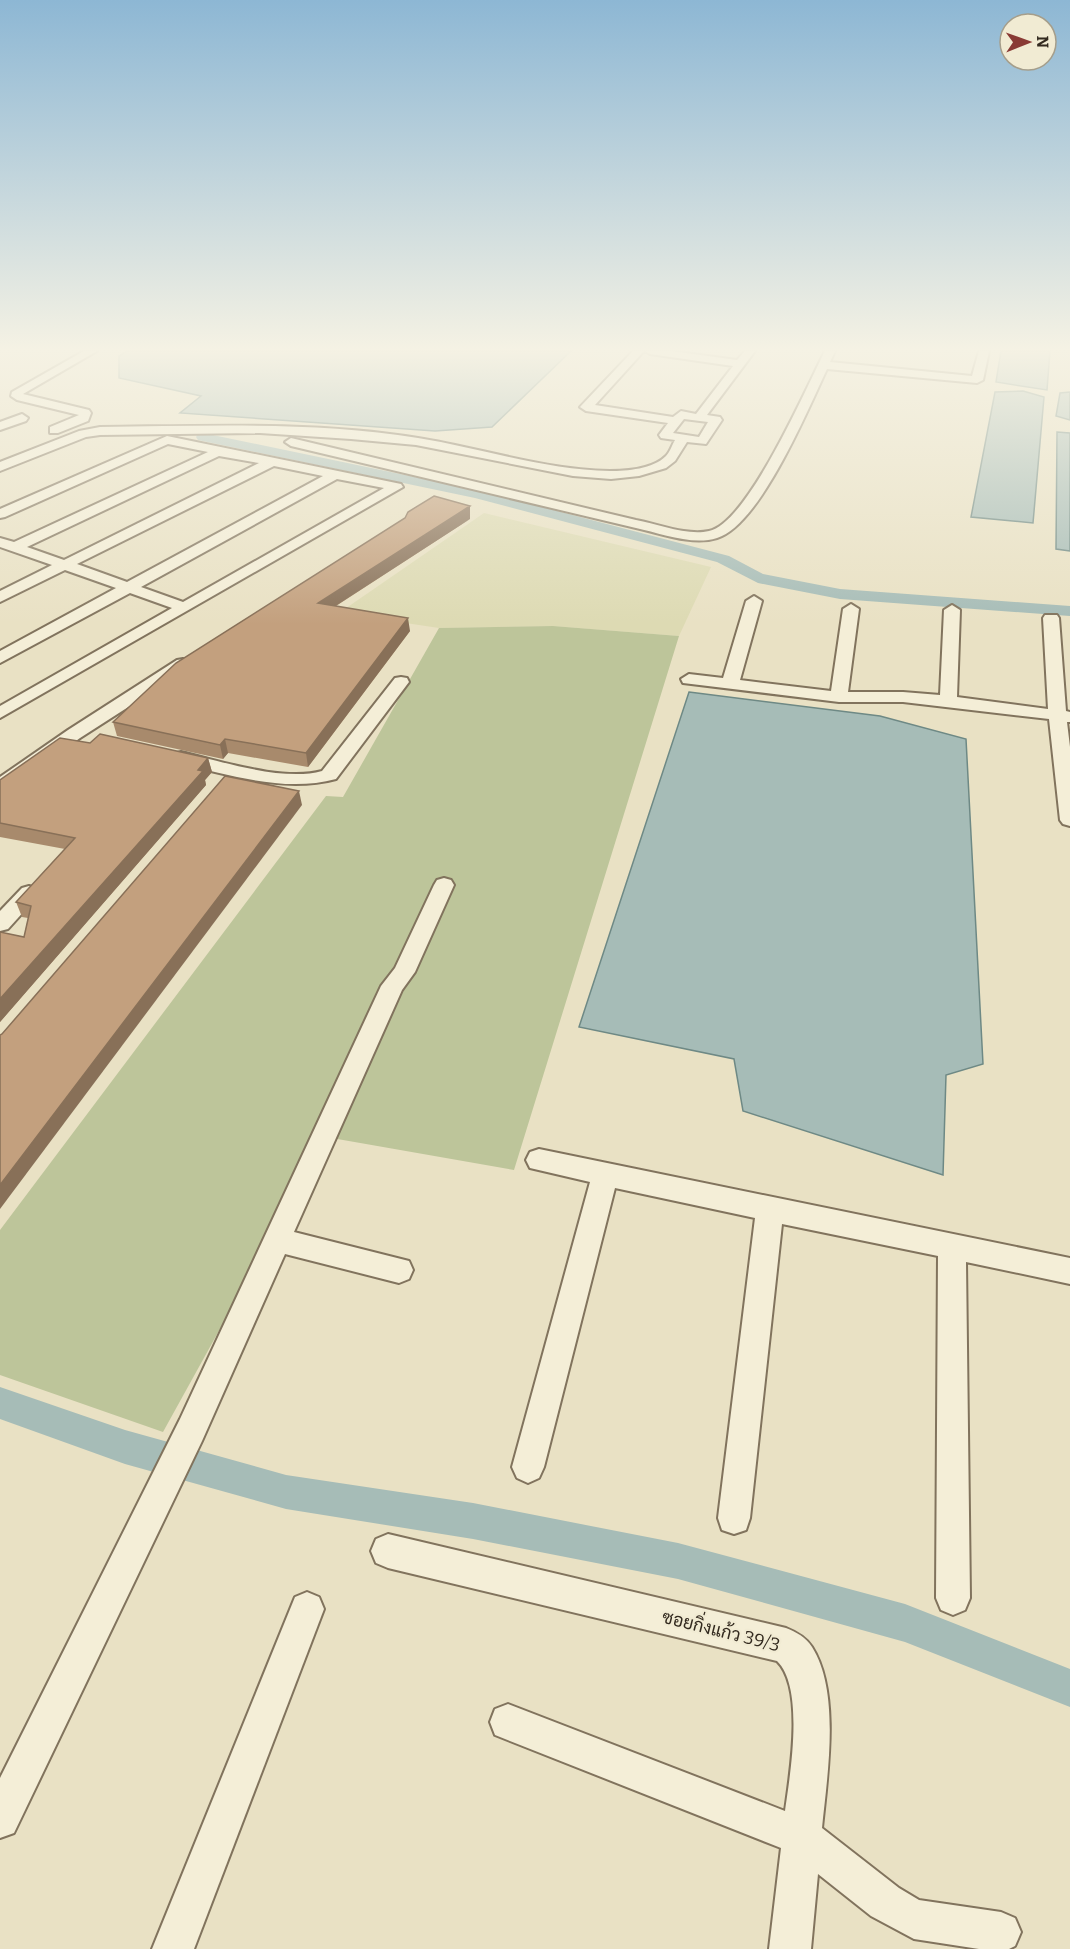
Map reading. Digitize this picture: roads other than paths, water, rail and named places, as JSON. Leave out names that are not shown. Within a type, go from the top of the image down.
[{"type":"street","points":[[0,467],[62,442]]},
{"type":"street","points":[[0,513],[163,442]]},
{"type":"street","points":[[0,713],[396,487],[176,442]]},
{"type":"street","points":[[292,442],[636,524],[712,535],[727,530],[759,490],[785,442]]},
{"type":"street","points":[[421,442],[573,472],[611,474],[639,472],[661,465],[671,458],[681,442]]},
{"type":"street","points":[[5,545],[216,453],[224,452]]},
{"type":"street","points":[[0,597],[273,461]]},
{"type":"street","points":[[0,658],[336,474]]},
{"type":"street","points":[[5,545],[183,607]]},
{"type":"street","points":[[730,684],[754,601]]},
{"type":"street","points":[[839,697],[851,609]]},
{"type":"street","points":[[948,701],[952,610]]},
{"type":"street","points":[[1051,618],[1064,716],[1070,820]]},
{"type":"street","points":[[0,786],[202,652]]},
{"type":"street","points":[[689,679],[839,697],[903,697],[948,701],[1064,716]]},
{"type":"street","points":[[165,754],[233,769],[304,780],[319,780],[329,775],[401,682]]},
{"type":"street","points":[[74,735],[97,739]]},
{"type":"street","points":[[217,787],[233,769]]},
{"type":"street","points":[[0,1819],[191,1430],[392,986],[404,972],[444,885]]},
{"type":"street","points":[[0,924],[29,892]]},
{"type":"street","points":[[539,1160],[1070,1271]]},
{"type":"street","points":[[528,1467],[605,1175]]},
{"type":"street","points":[[734,1518],[770,1210]]},
{"type":"street","points":[[277,1240],[399,1270]]},
{"type":"street","points":[[952,1246],[953,1598]]},
{"type":"street","name":"ซอยกิ่งแก้ว 39/3","points":[[388,1551],[786,1646],[799,1658],[805,1675],[813,1732],[790,1949]]},
{"type":"street","points":[[173,1949],[307,1609]]},
{"type":"street","points":[[508,1722],[802,1837],[885,1902],[914,1919],[1001,1932]]},
{"type":"water","points":[[985,442],[1040,442],[1033,523],[971,517]]},
{"type":"water","points":[[1057,442],[1070,442],[1070,551],[1056,549]]},
{"type":"water","points":[[689,692],[880,716],[966,739],[983,1064],[946,1075],[943,1175],[743,1111],[734,1059],[579,1027]]},
{"type":"waterway","points":[[227,442],[477,494],[723,559],[758,578],[840,594],[1070,611]]},
{"type":"waterway","points":[[0,1403],[125,1447],[286,1492],[473,1521],[678,1561],[905,1623],[1070,1688]]}]
